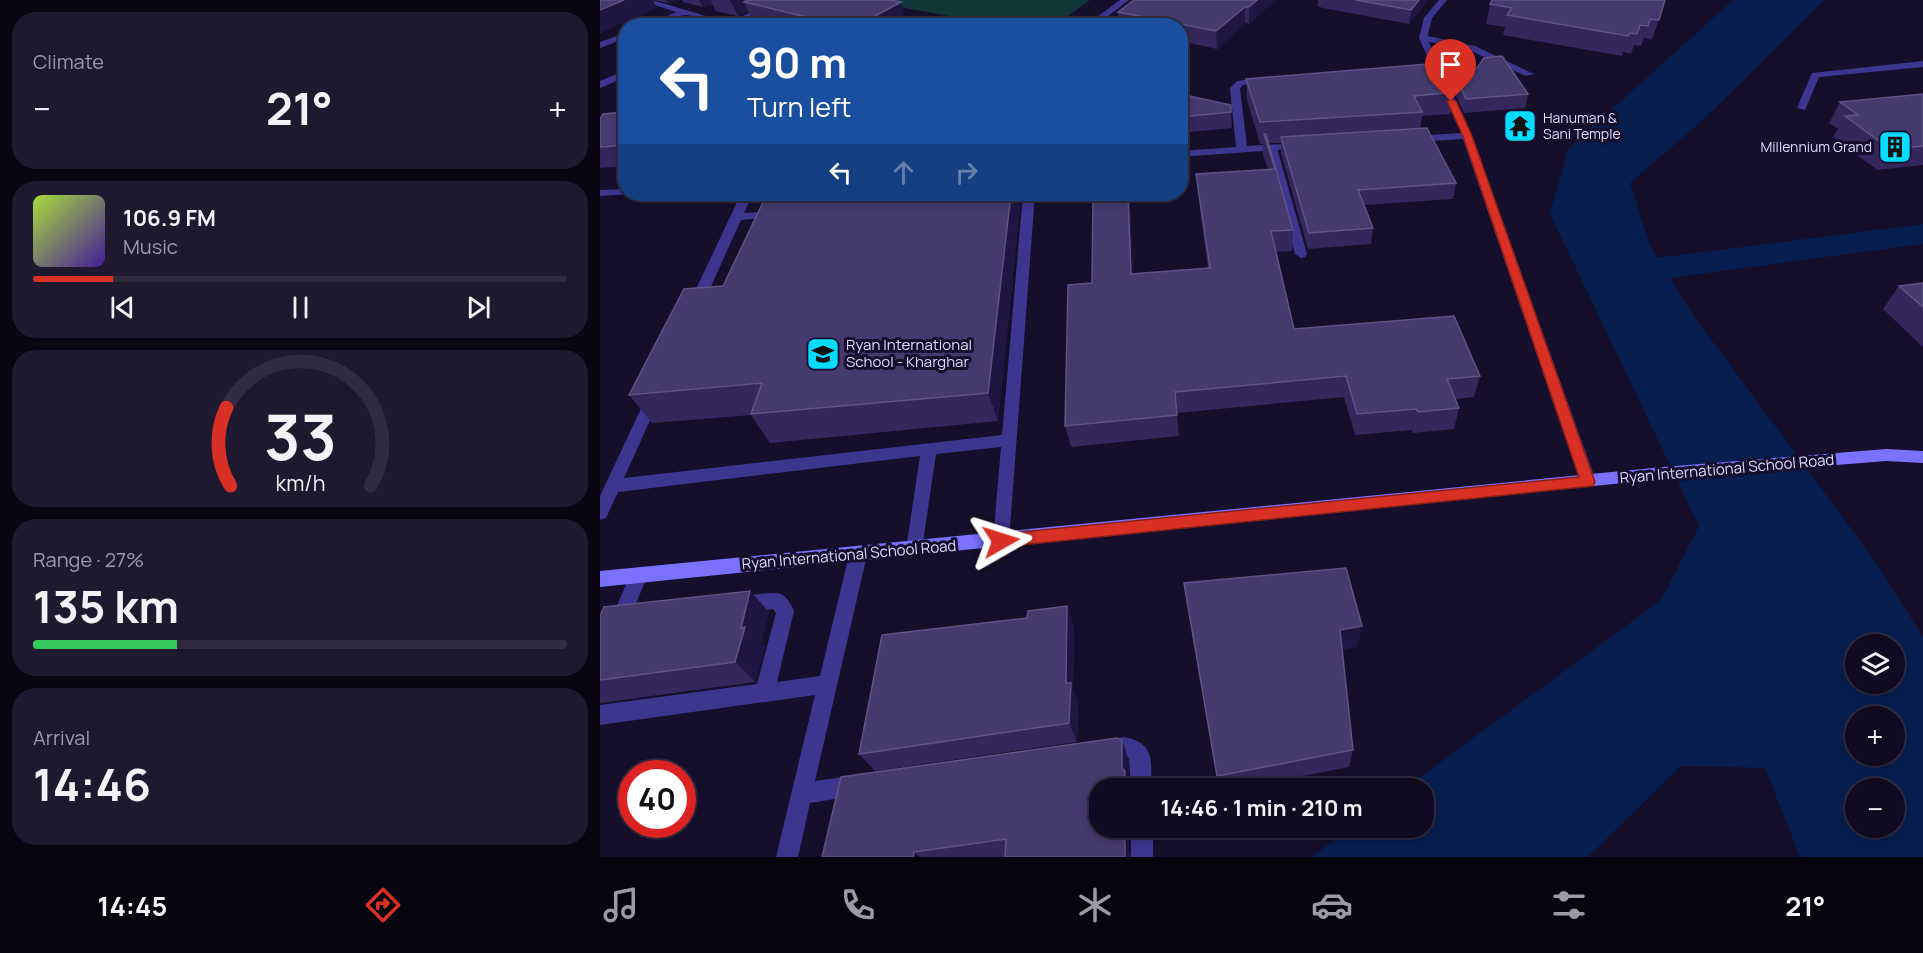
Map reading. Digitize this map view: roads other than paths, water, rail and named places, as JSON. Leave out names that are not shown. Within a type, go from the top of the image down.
[{"type":"street","points":[[642,0],[705,18]]},
{"type":"street","points":[[743,18],[781,0]]},
{"type":"street","points":[[1100,18],[1125,0]]},
{"type":"street","points":[[1443,0],[1428,18],[1423,38],[1429,68],[1467,136],[1588,482]]},
{"type":"street","points":[[695,15],[712,8]]},
{"type":"street","points":[[668,18],[685,11]]},
{"type":"street","points":[[600,45],[618,38]]},
{"type":"street","points":[[1423,38],[1472,48],[1529,74]]},
{"type":"street","points":[[1802,108],[1815,75],[1923,64]]},
{"type":"street","points":[[600,85],[618,77]]},
{"type":"street","points":[[1242,150],[1235,88],[1240,83],[1273,79]]},
{"type":"street","points":[[1398,140],[1467,136]]},
{"type":"street","points":[[1188,153],[1306,146]]},
{"type":"street","points":[[1272,148],[1301,254]]},
{"type":"street","points":[[600,193],[618,192]]},
{"type":"street","points":[[691,314],[744,201]]},
{"type":"street","points":[[1001,541],[1028,201]]},
{"type":"street","points":[[736,217],[792,212]]},
{"type":"street","points":[[600,513],[657,389]]},
{"type":"street","points":[[612,486],[1009,440]]},
{"type":"street","points":[[914,549],[929,449]]},
{"type":"street","name":"Ryan International School Road","points":[[600,579],[1001,541],[1663,473],[1886,455],[1923,457]]},
{"type":"street","points":[[787,857],[858,555]]},
{"type":"street","points":[[612,638],[639,575]]},
{"type":"street","points":[[724,607],[777,602],[785,611],[765,692]]},
{"type":"street","points":[[620,619],[644,616]]},
{"type":"street","points":[[600,716],[828,684]]},
{"type":"street","points":[[1090,752],[1124,747],[1135,749],[1141,757],[1141,778]]},
{"type":"street","points":[[802,794],[849,796],[874,783]]},
{"type":"street","points":[[1142,838],[1142,857]]},
{"type":"water","points":[[1733,0],[1825,0],[1703,120],[1630,183],[1650,246],[1694,316],[1875,561],[1923,637],[1923,857],[1800,857],[1765,768],[1681,766],[1588,857],[1311,857],[1337,838],[1434,838],[1434,778],[1419,778],[1661,600],[1699,526],[1550,214],[1568,149]]},
{"type":"waterway","points":[[1647,270],[1923,234]]},
{"type":"place","name":"Hanuman & Sani Temple","points":[[1520,126]]},
{"type":"place","name":"Millennium Grand","points":[[1895,147]]},
{"type":"place","name":"Ryan International School - Kharghar","points":[[823,354]]}]
